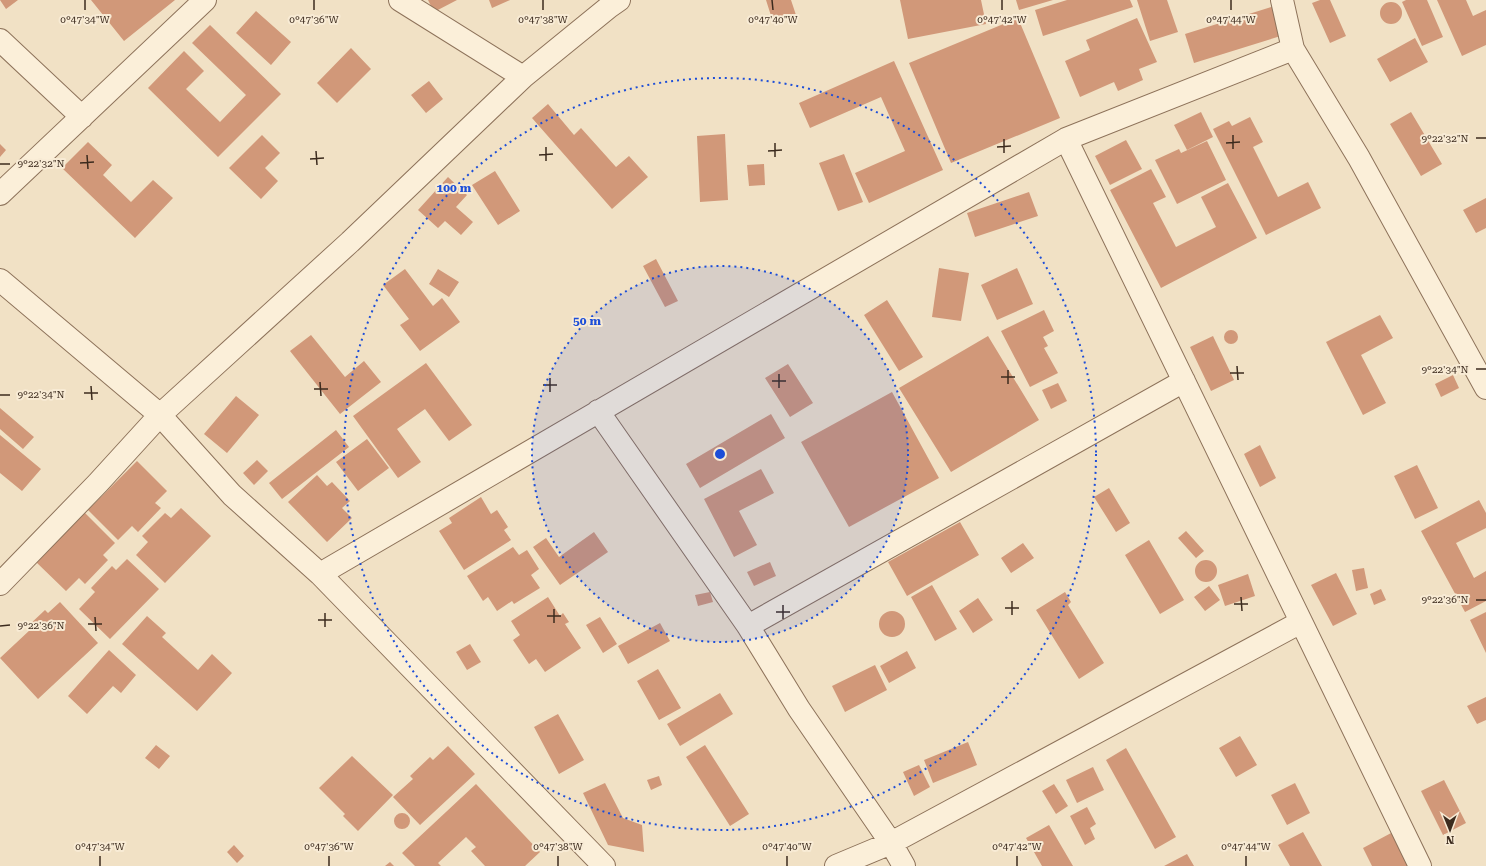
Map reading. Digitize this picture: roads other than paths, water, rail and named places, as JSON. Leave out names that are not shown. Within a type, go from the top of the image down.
[{"type":"street","points":[[0,194],[205,0]]},
{"type":"street","points":[[400,0],[523,77]]},
{"type":"street","points":[[0,584],[98,483],[160,415],[350,242],[523,77],[619,0]]},
{"type":"street","points":[[1282,0],[1293,49],[1359,158],[1486,388]]},
{"type":"street","points":[[0,40],[82,117]]},
{"type":"street","points":[[320,574],[1066,139],[1293,49]]},
{"type":"street","points":[[1066,139],[1301,622],[1425,865]]},
{"type":"street","points":[[0,280],[160,415],[232,495],[320,574],[604,866]]},
{"type":"street","points":[[748,626],[1184,381]]},
{"type":"street","points":[[598,411],[748,626],[799,710],[891,843],[904,866]]},
{"type":"street","points":[[836,866],[891,843],[1301,622]]}]
